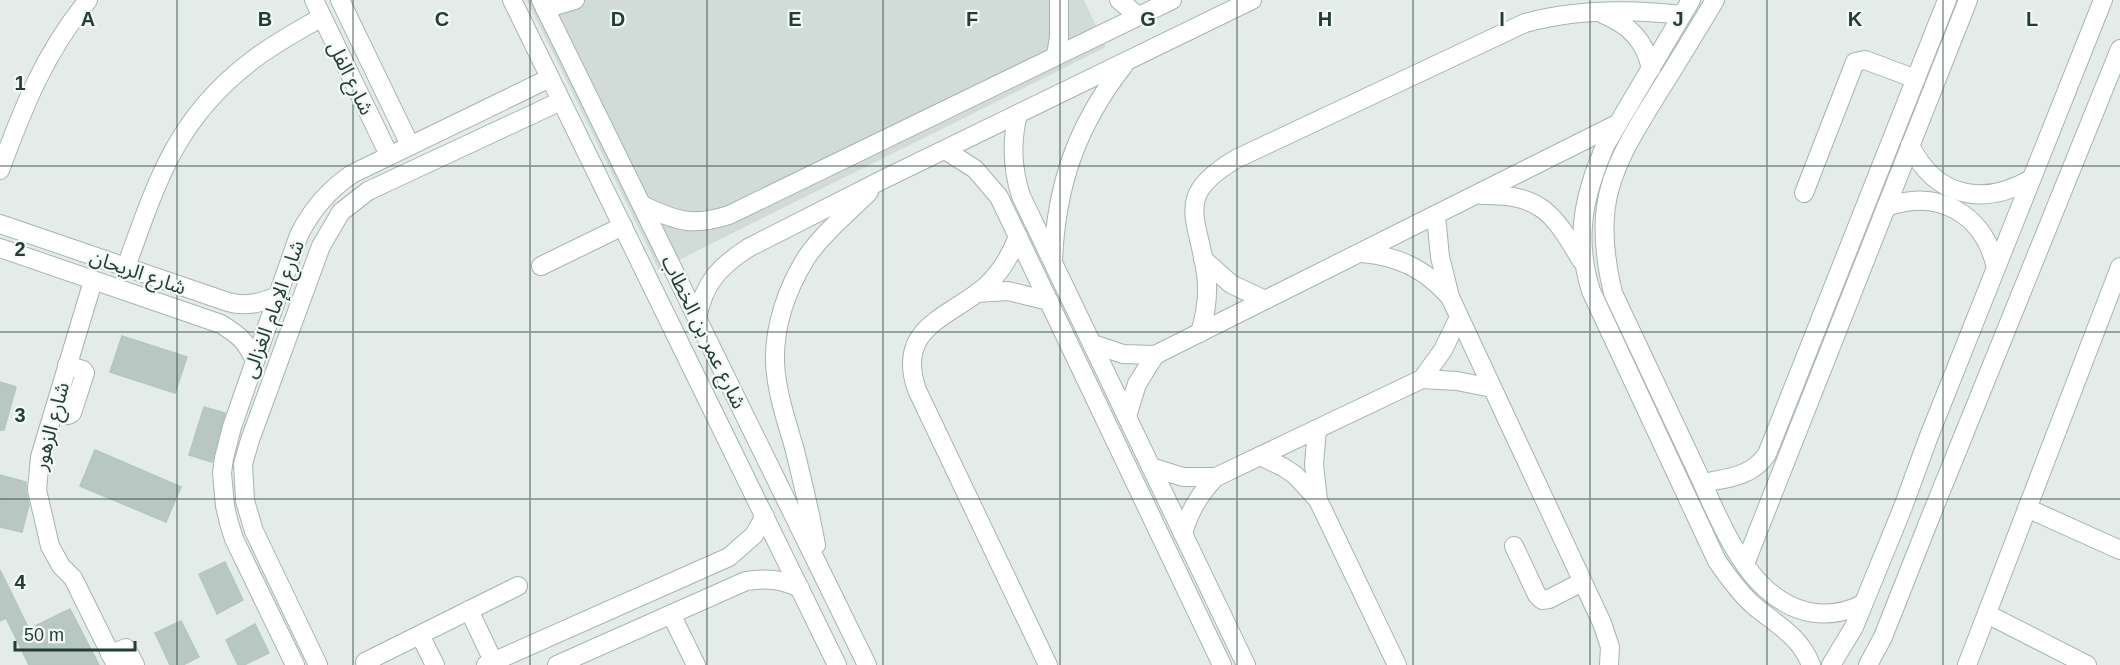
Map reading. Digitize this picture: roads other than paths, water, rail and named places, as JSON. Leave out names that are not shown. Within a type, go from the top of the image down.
[{"type":"street","points":[[0,170],[27,100],[46,61],[73,18],[88,0]]},
{"type":"street","name":"شارع الفل","points":[[340,0],[410,145]]},
{"type":"street","name":"شارع عمر بن الخطاب","points":[[512,0],[837,665]]},
{"type":"street","points":[[543,5],[574,0]]},
{"type":"street","points":[[1056,56],[1059,37],[1059,0]]},
{"type":"street","points":[[1119,0],[1138,16]]},
{"type":"street","points":[[642,205],[669,218],[688,222],[706,221],[729,215],[1172,0]]},
{"type":"street","points":[[697,318],[701,298],[711,280],[728,261],[767,237],[1252,0]]},
{"type":"street","points":[[1715,0],[1627,145],[1614,178],[1606,204],[1604,233],[1607,266],[1613,293],[1724,529],[1754,576],[1770,592],[1789,605],[1803,610],[1833,614],[1848,611],[1863,604]]},
{"type":"street","points":[[1703,483],[1744,474],[1761,463],[1767,454],[1947,0]]},
{"type":"street","points":[[1745,564],[1968,0]]},
{"type":"street","points":[[1831,665],[1843,647],[1863,604],[1903,507],[1929,436],[2103,0]]},
{"type":"street","name":"شارع عمر بن الخطاب","points":[[543,5],[867,665]]},
{"type":"street","points":[[126,267],[162,169],[186,129],[215,93],[249,62],[318,8]]},
{"type":"street","name":"شارع الفل","points":[[318,8],[389,155]]},
{"type":"street","points":[[1200,333],[1207,296],[1194,210],[1198,193],[1206,180],[1218,169],[1511,28],[1556,15],[1686,8]]},
{"type":"street","points":[[1686,8],[1606,144],[1588,189],[1583,215],[1582,241],[1585,266],[1591,291],[1717,561],[1745,597],[1794,637],[1811,665]]},
{"type":"street","points":[[1598,12],[1629,27],[1640,39],[1650,69]]},
{"type":"street","points":[[1937,25],[1956,33]]},
{"type":"street","points":[[1868,665],[1883,637],[2120,49]]},
{"type":"street","points":[[1053,262],[1054,231],[1059,200],[1078,139],[1108,84],[1128,60]]},
{"type":"street","points":[[1804,193],[1855,62],[1864,60],[1916,79]]},
{"type":"street","name":"شارع الإمام الغزالى","points":[[295,665],[234,539],[222,489],[224,458],[231,427],[299,235],[315,208],[338,184],[352,174],[550,78]]},
{"type":"street","name":"شارع الإمام الغزالى","points":[[318,665],[254,531],[245,501],[242,476],[250,440],[321,246],[341,212],[368,190],[561,101]]},
{"type":"street","points":[[1018,114],[1013,147],[1016,180],[1021,196],[1246,665]]},
{"type":"street","points":[[1093,344],[1123,354],[1155,355],[1618,124]]},
{"type":"street","points":[[581,141],[593,144],[599,141],[603,137],[604,129]]},
{"type":"street","points":[[1910,145],[1924,167],[1944,184],[1960,192],[1988,194],[2015,188],[2031,179]]},
{"type":"street","points":[[945,150],[975,169],[999,197],[1222,665]]},
{"type":"street","points":[[604,188],[611,176],[618,174],[627,176]]},
{"type":"street","points":[[820,568],[806,496],[779,391],[775,362],[777,334],[783,307],[793,281],[807,257],[825,235],[882,180]]},
{"type":"street","points":[[1936,202],[1944,184]]},
{"type":"street","points":[[1477,196],[1512,196],[1528,200],[1543,208],[1554,219],[1585,266]]},
{"type":"street","points":[[1886,207],[1911,200],[1936,202],[1949,206],[1972,221],[1988,243],[1996,268]]},
{"type":"street","points":[[1436,216],[1440,257],[1450,297],[1607,635],[1610,647],[1609,665]]},
{"type":"street","name":"شارع الريحان","points":[[0,224],[237,304],[257,303],[278,296]]},
{"type":"street","points":[[541,266],[623,226]]},
{"type":"street","points":[[1018,236],[1003,267],[977,293],[955,306],[922,334],[913,354],[912,376],[1048,665]]},
{"type":"street","name":"شارع الريحان","points":[[0,248],[221,324],[245,341],[255,362]]},
{"type":"street","points":[[1362,252],[1395,258],[1411,265],[1439,284],[1450,297]]},
{"type":"street","points":[[1203,259],[1231,284],[1265,300]]},
{"type":"street","points":[[1967,665],[2120,267]]},
{"type":"street","name":"شارع الزهور","points":[[93,281],[40,457],[37,490],[50,546],[61,566],[73,578],[113,660]]},
{"type":"street","points":[[977,293],[1008,291],[1049,301]]},
{"type":"street","points":[[1826,303],[1844,310]]},
{"type":"street","points":[[1604,320],[1622,311]]},
{"type":"street","points":[[1151,467],[1183,477],[1216,477],[1422,379],[1443,350],[1459,317]]},
{"type":"street","points":[[1127,416],[1137,384],[1155,355]]},
{"type":"street","points":[[1422,379],[1457,381],[1492,388]]},
{"type":"street","points":[[1317,429],[1314,464],[1318,500]]},
{"type":"street","points":[[1260,456],[1284,467],[1318,500],[1397,665]]},
{"type":"street","points":[[1183,534],[1195,503],[1216,477]]},
{"type":"street","points":[[1903,507],[1930,518]]},
{"type":"street","points":[[2027,508],[2120,550]]},
{"type":"street","points":[[469,610],[492,664],[729,557],[746,544],[765,516]]},
{"type":"street","points":[[1514,546],[1537,595],[1542,600],[1549,599],[1582,582]]},
{"type":"street","points":[[557,665],[746,581],[772,579],[800,588]]},
{"type":"street","points":[[364,662],[518,586]]},
{"type":"street","points":[[671,614],[696,665]]},
{"type":"street","points":[[1987,614],[2087,665]]},
{"type":"street","points":[[1210,639],[1229,630]]},
{"type":"street","points":[[420,635],[435,665]]},
{"type":"street","points":[[113,660],[126,648],[135,665]]}]
